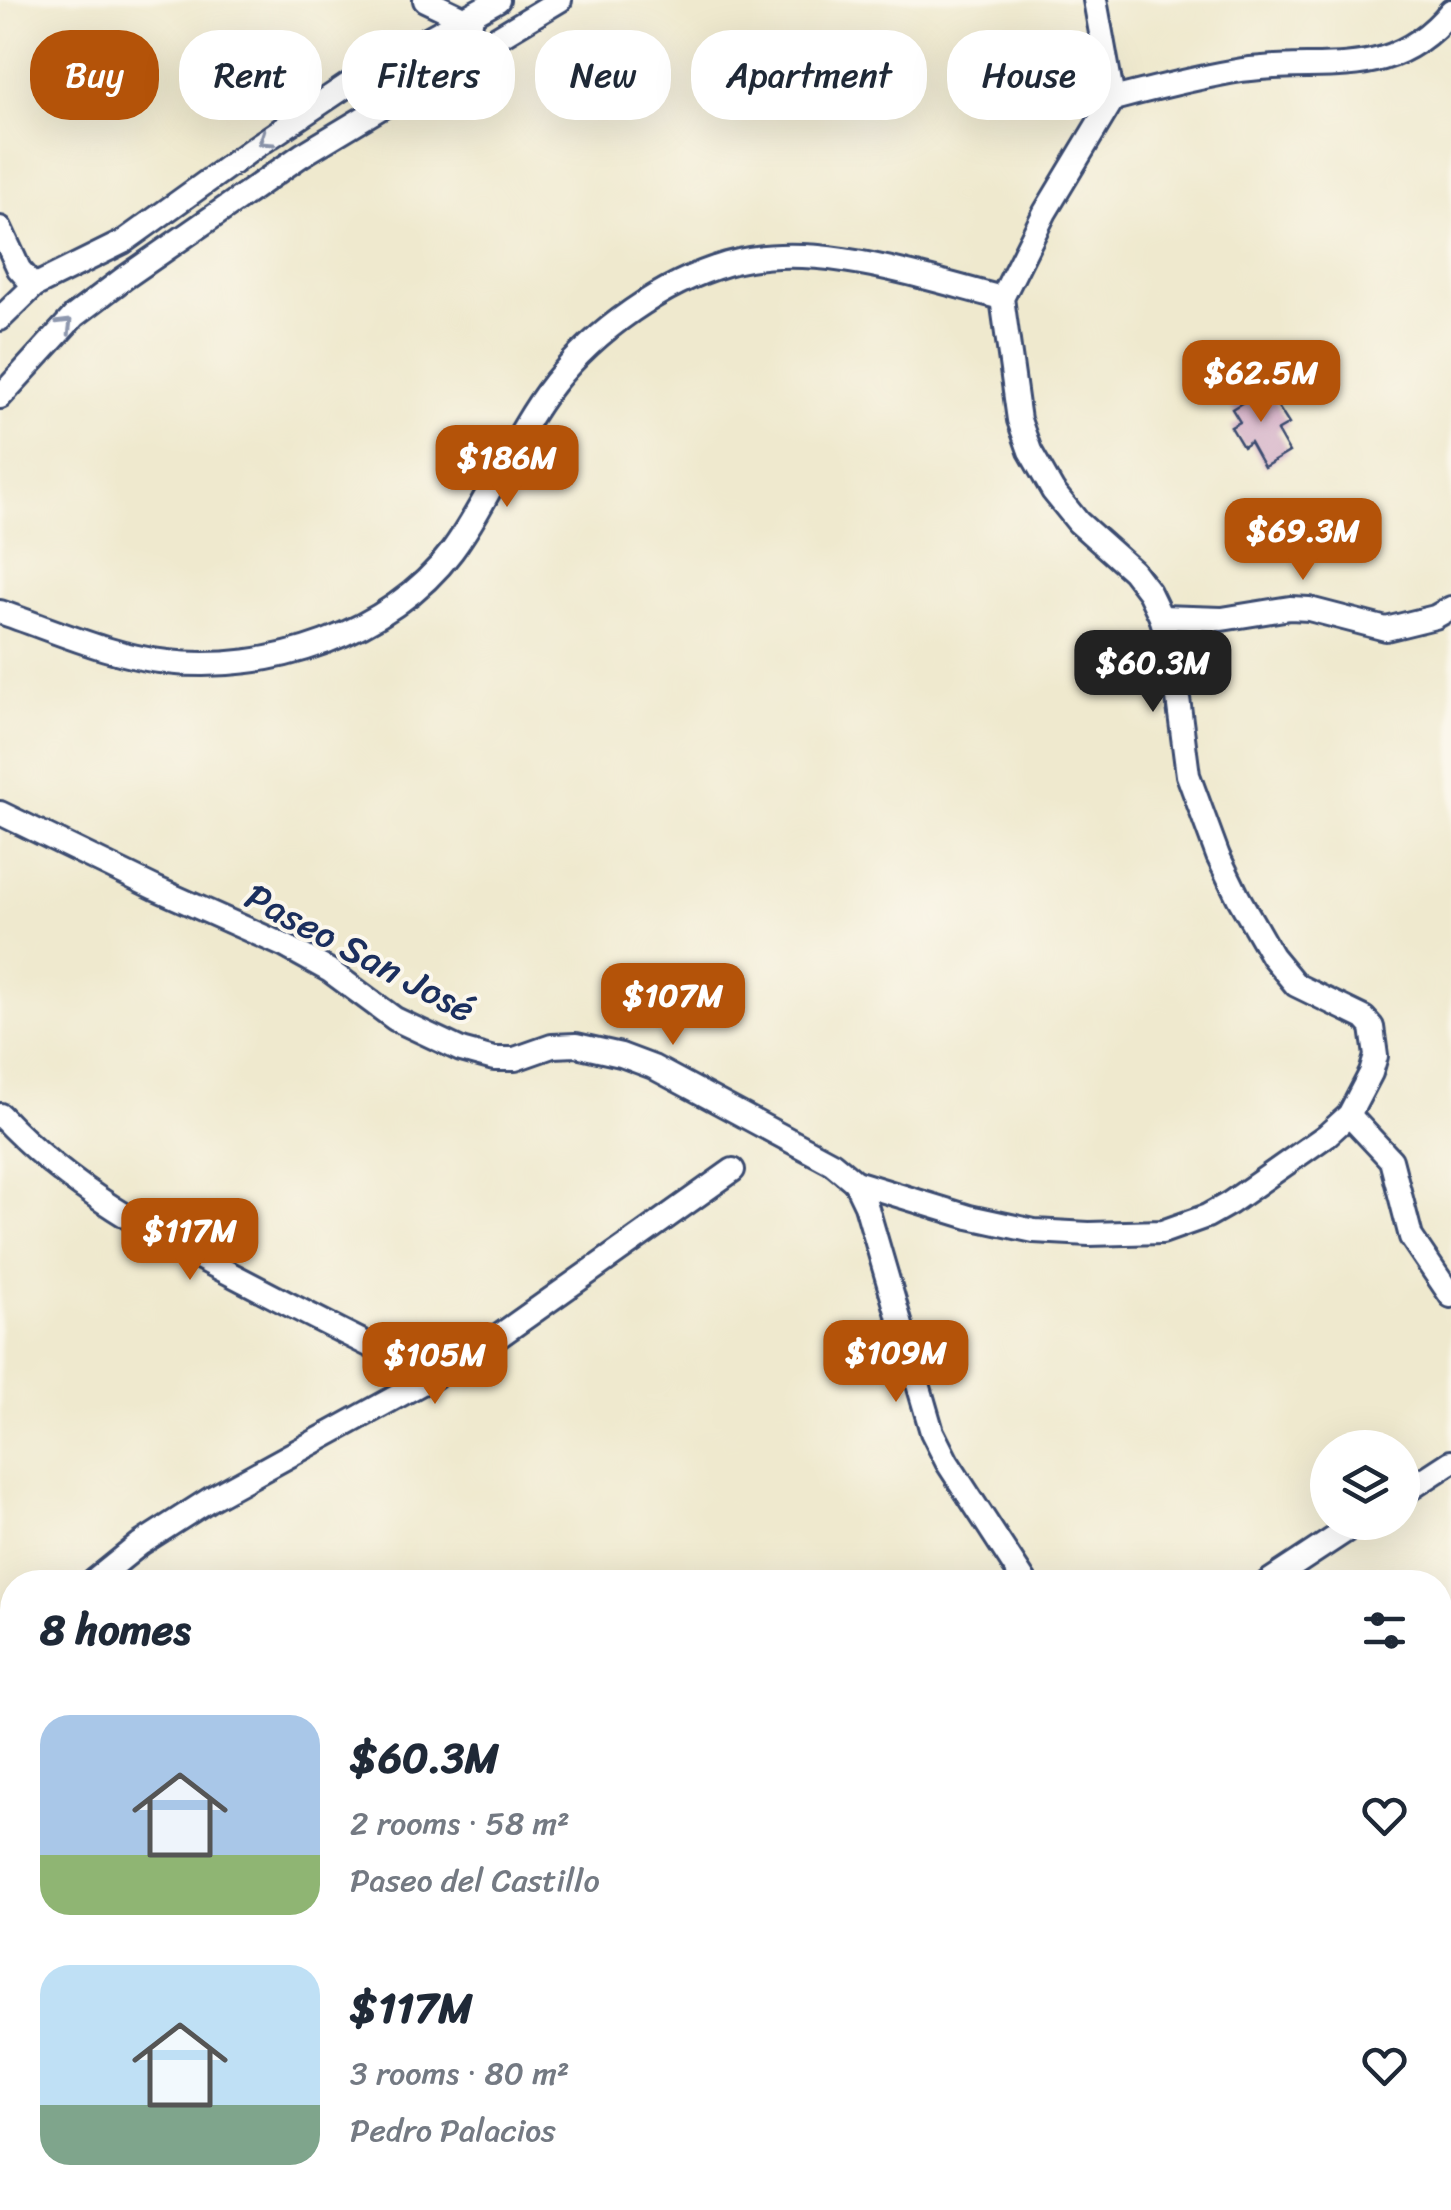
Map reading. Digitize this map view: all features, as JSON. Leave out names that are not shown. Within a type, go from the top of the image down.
[{"type":"street","points":[[425,0],[466,18],[481,30]]},
{"type":"street","points":[[0,319],[34,286],[123,242],[368,72],[498,0]]},
{"type":"street","points":[[1096,0],[1112,99],[1044,212],[1002,298],[1019,420],[1038,467],[1078,522],[1133,571],[1150,592],[1172,652],[1188,774],[1218,856],[1272,956],[1296,985],[1364,1018],[1372,1027],[1376,1056],[1362,1096],[1350,1115],[1391,1160],[1411,1237],[1451,1296]]},
{"type":"street","points":[[507,30],[552,2]]},
{"type":"street","points":[[1112,99],[1246,70],[1379,60],[1420,43],[1451,10]]},
{"type":"street","points":[[0,397],[74,316],[302,155],[360,120]]},
{"type":"street","points":[[0,228],[19,270],[34,286]]},
{"type":"street","points":[[0,612],[112,651],[166,662],[254,660],[312,646],[378,618],[416,590],[451,552],[554,384],[601,334],[658,294],[728,263],[794,257],[874,265],[1002,298]]},
{"type":"street","points":[[1161,616],[1222,619],[1290,608],[1308,609],[1386,629],[1435,617],[1451,608]]},
{"type":"street","name":"Paseo San José","points":[[0,812],[154,888],[285,946],[330,972],[395,1019],[461,1050],[494,1059],[515,1058],[552,1046],[576,1046],[621,1055],[653,1067],[832,1163],[855,1182],[969,1216],[1034,1230],[1090,1234],[1179,1228],[1230,1203],[1350,1115]]},
{"type":"street","points":[[0,1115],[91,1196],[205,1261],[434,1377]]},
{"type":"street","points":[[107,1570],[212,1498],[434,1377],[518,1324],[733,1170]]},
{"type":"street","points":[[855,1182],[866,1206],[932,1432],[966,1494],[1017,1570]]},
{"type":"street","points":[[1420,1482],[1451,1462]]},
{"type":"street","points":[[1286,1570],[1332,1540]]},
{"type":"building","points":[[1263,383],[1289,424],[1277,431],[1289,452],[1264,467],[1250,442],[1243,447],[1231,427],[1240,422],[1232,409],[1250,398],[1246,393]]}]
